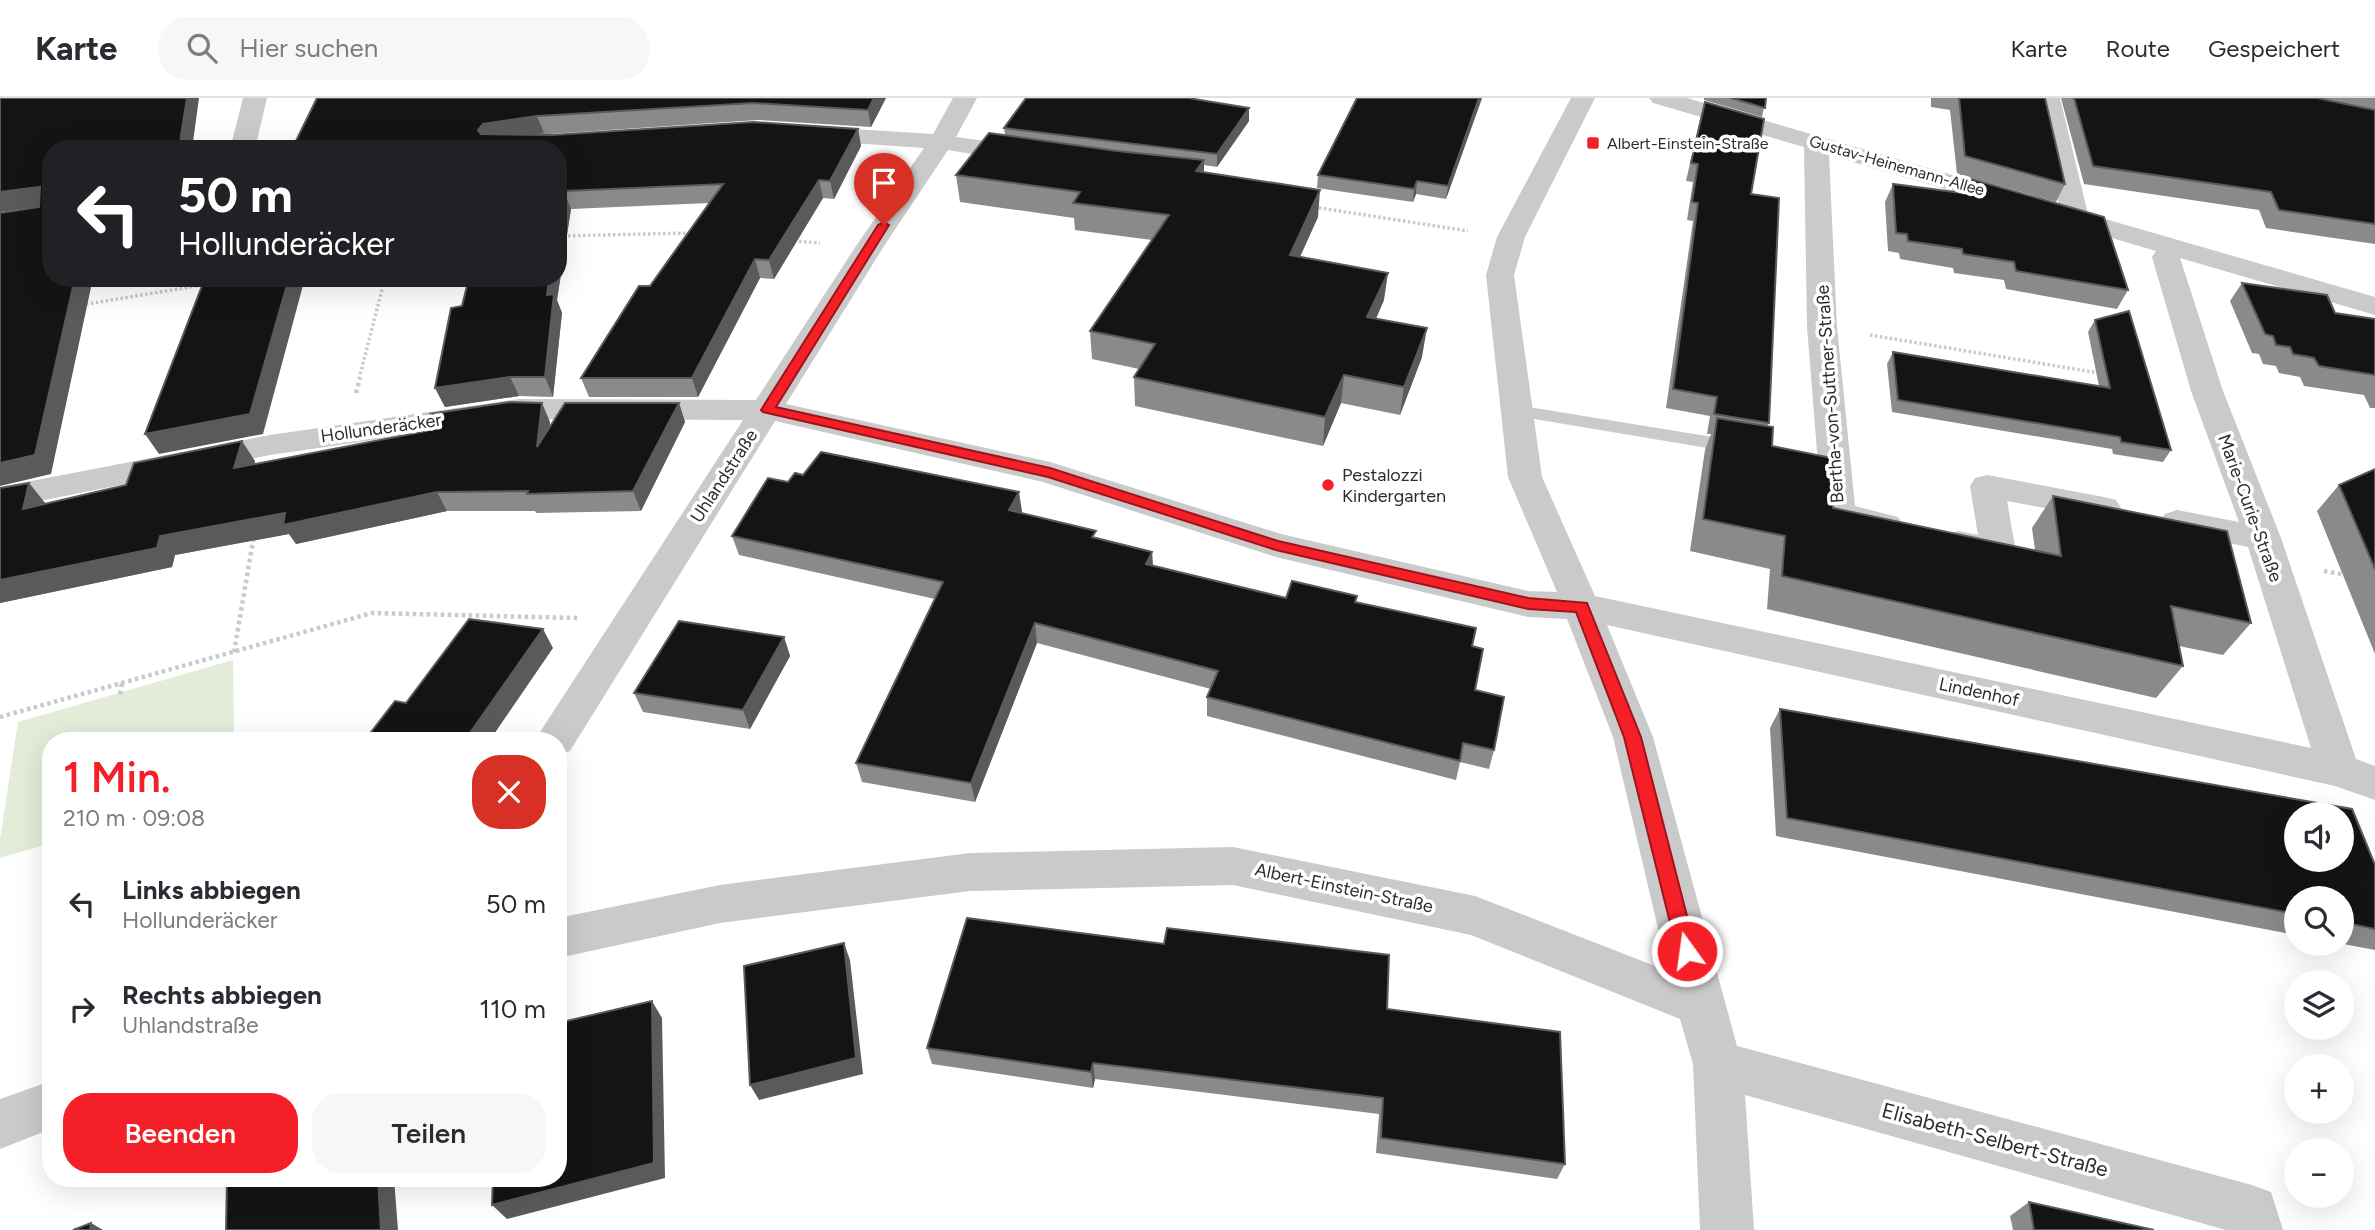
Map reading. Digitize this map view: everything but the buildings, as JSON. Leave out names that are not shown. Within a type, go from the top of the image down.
[{"type":"street","points":[[244,140],[255,98]]},
{"type":"street","name":"Uhlandstraße","points":[[561,732],[870,246],[941,142],[965,98]]},
{"type":"street","points":[[1583,98],[1511,237],[1500,275],[1525,477],[1581,606],[1633,737],[1700,1005],[1718,1064],[1727,1230]]},
{"type":"street","name":"Gustav-Heinemann-Allee","points":[[1661,98],[2375,306]]},
{"type":"street","points":[[2048,98],[2075,217]]},
{"type":"street","points":[[784,132],[941,142],[1050,158]]},
{"type":"street","name":"Bertha-von-Suttner-Straße","points":[[1816,141],[1827,462],[1839,513],[1998,552],[1987,486],[2263,538]]},
{"type":"street","name":"Marie-Curie-Straße","points":[[2172,246],[2166,257],[2204,379],[2263,538],[2339,770]]},
{"type":"street","name":"Hollunderäcker","points":[[0,498],[345,433],[519,409],[768,410],[1050,473],[1276,545],[1528,604],[1581,606]]},
{"type":"street","name":"Lindenhof","points":[[1581,606],[2339,770],[2375,783]]},
{"type":"street","name":"Albert-Einstein-Straße","points":[[567,936],[720,904],[970,872],[1233,866],[1475,916],[1700,1005]]},
{"type":"street","name":"Elisabeth-Selbert-Straße","points":[[1718,1064],[2252,1211],[2256,1230]]},
{"type":"street","points":[[0,1124],[42,1108]]},
{"type":"lane","points":[[1517,411],[1754,450]]},
{"type":"path","points":[[1313,206],[1511,237]]},
{"type":"path","points":[[567,236],[700,234]]},
{"type":"path","points":[[791,241],[870,246]]},
{"type":"path","points":[[79,305],[190,287]]},
{"type":"path","points":[[345,433],[383,287]]},
{"type":"path","points":[[1822,327],[2111,375]]},
{"type":"path","points":[[233,652],[255,528]]},
{"type":"path","points":[[0,717],[372,613],[631,620]]},
{"type":"path","points":[[120,694],[122,683]]},
{"type":"green space","points":[[233,660],[234,732],[42,732],[42,846],[0,858],[0,839],[18,722]]},
{"type":"place","name":"Albert-Einstein-Straße","points":[[1593,143]]},
{"type":"place","name":"Pestalozzi Kindergarten","points":[[1328,485]]},
{"type":"route","points":[[884,225],[768,410],[1050,473],[1276,545],[1528,604],[1581,606],[1633,737],[1687,951]]}]
